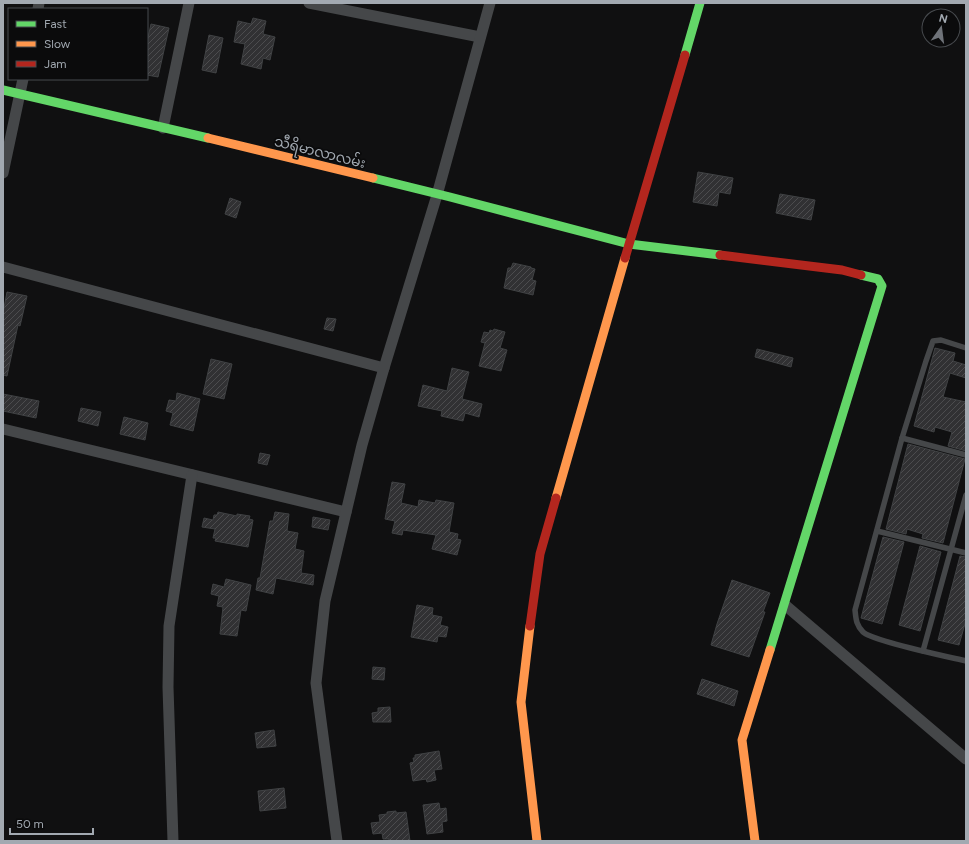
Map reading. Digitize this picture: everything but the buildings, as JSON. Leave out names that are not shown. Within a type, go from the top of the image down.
[{"type":"street","points":[[163,128],[189,3]]},
{"type":"street","points":[[309,3],[480,37]]},
{"type":"street","points":[[337,841],[316,683],[325,601],[362,445],[437,195],[490,3]]},
{"type":"street","points":[[537,841],[520,702],[539,562],[629,244],[700,3]]},
{"type":"street","points":[[3,173],[23,80]]},
{"type":"street","name":"သီရိမာလာလမ်း","points":[[3,90],[437,195],[629,244],[842,270],[878,279],[882,286],[785,605],[742,740],[755,841]]},
{"type":"street","points":[[3,267],[384,368]]},
{"type":"street","points":[[3,429],[346,512]]},
{"type":"street","points":[[173,841],[168,687],[168,626],[192,475]]},
{"type":"street","points":[[785,605],[966,759]]},
{"type":"lane","points":[[966,348],[941,340],[933,341],[902,438],[855,610],[857,625],[864,634],[891,643],[966,661]]},
{"type":"lane","points":[[902,438],[966,454]]},
{"type":"lane","points":[[923,651],[966,495]]},
{"type":"lane","points":[[877,531],[966,553]]},
{"type":"traffic: fast","points":[[685,55],[700,3]]},
{"type":"traffic: fast","points":[[3,90],[208,138]]},
{"type":"traffic: fast","points":[[373,178],[629,244],[720,255]]},
{"type":"traffic: fast","points":[[770,650],[882,286],[878,279],[861,275]]},
{"type":"traffic: slow","points":[[208,138],[373,178]]},
{"type":"traffic: slow","points":[[556,498],[625,258]]},
{"type":"traffic: slow","points":[[530,626],[521,702],[537,841]]},
{"type":"traffic: slow","points":[[755,841],[742,740],[770,650]]},
{"type":"traffic: jam","points":[[625,258],[685,55]]},
{"type":"traffic: jam","points":[[720,255],[842,270],[861,275]]},
{"type":"traffic: jam","points":[[530,626],[540,554],[556,498]]}]
